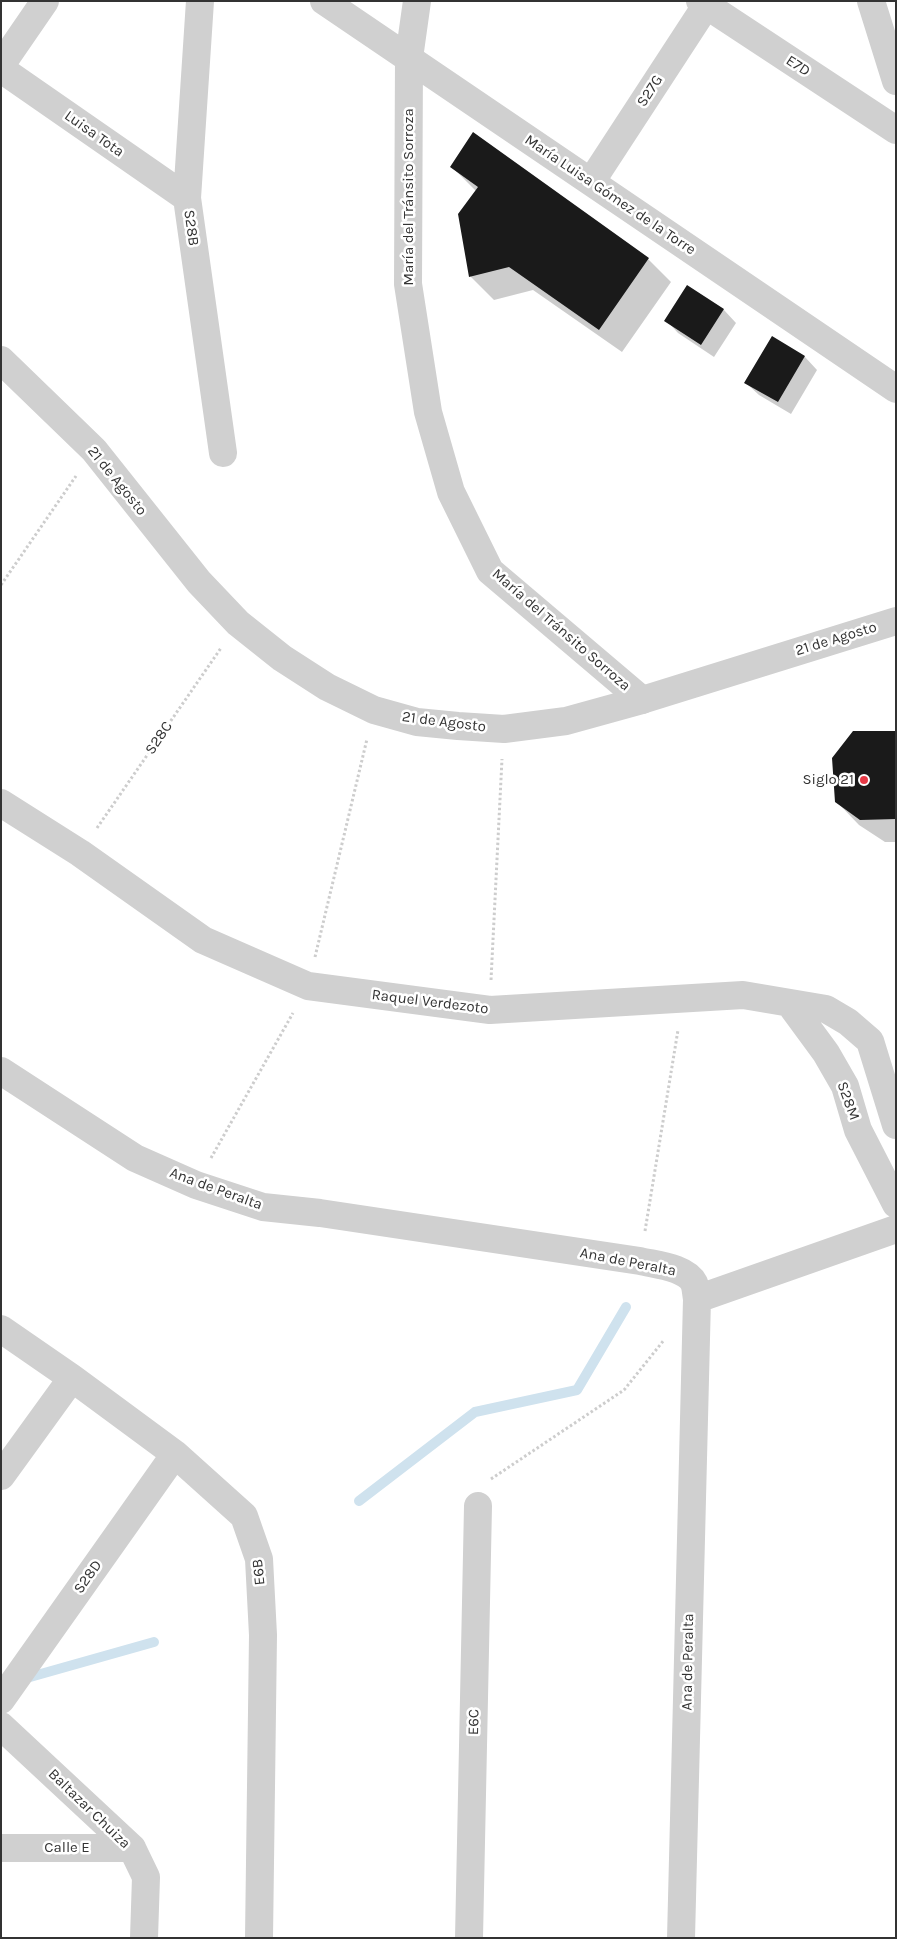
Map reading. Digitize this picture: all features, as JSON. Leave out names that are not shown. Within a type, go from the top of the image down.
[{"type":"street","points":[[1,65],[45,1]]},
{"type":"street","name":"S28B","points":[[200,1],[187,198],[223,453]]},
{"type":"street","name":"María Luisa Gómez de la Torre","points":[[324,1],[896,389]]},
{"type":"street","name":"María del Tránsito Sorroza","points":[[417,1],[409,58],[408,284],[428,412],[451,492],[490,570],[642,700]]},
{"type":"street","points":[[870,1],[896,81]]},
{"type":"street","name":"E7D","points":[[705,3],[896,130]]},
{"type":"street","name":"S27G","points":[[591,182],[705,3]]},
{"type":"street","name":"Luisa Tota","points":[[1,69],[187,198]]},
{"type":"street","name":"21 de Agosto","points":[[1,360],[94,450],[199,582],[238,623],[282,658],[327,687],[374,710],[417,722],[504,729],[566,721],[642,700],[896,621]]},
{"type":"street","name":"Raquel Verdezoto","points":[[1,804],[80,854],[203,940],[308,986],[490,1010],[743,995],[826,1009],[848,1022],[870,1041],[896,1125]]},
{"type":"street","name":"S28M","points":[[790,1004],[826,1053],[845,1086],[858,1130],[896,1204]]},
{"type":"street","name":"Ana de Peralta","points":[[1,1071],[135,1158],[196,1185],[263,1207],[320,1213],[640,1261],[676,1270],[687,1275],[694,1283],[697,1299],[681,1938]]},
{"type":"street","points":[[697,1299],[896,1229]]},
{"type":"street","name":"E6B","points":[[1,1329],[72,1378],[174,1454],[244,1516],[259,1559],[263,1635],[260,1938]]},
{"type":"street","points":[[1,1476],[72,1378]]},
{"type":"street","name":"S28D","points":[[1,1700],[174,1454]]},
{"type":"street","name":"E6C","points":[[469,1938],[478,1506]]},
{"type":"street","name":"Baltazar Chuiza","points":[[1,1726],[132,1848],[146,1877],[144,1938]]},
{"type":"street","name":"Calle E","points":[[1,1848],[132,1848]]},
{"type":"path","points":[[1,584],[94,450]]},
{"type":"path","name":"S28C","points":[[80,854],[238,623]]},
{"type":"path","points":[[490,1010],[504,729]]},
{"type":"path","points":[[640,1261],[683,998]]},
{"type":"path","points":[[478,1506],[488,1481],[624,1390],[667,1337]]},
{"type":"building","points":[[473,132],[649,258],[599,330],[509,267],[469,277],[458,214],[478,187],[450,167]]},
{"type":"building","points":[[687,285],[724,309],[701,345],[664,321]]},
{"type":"building","points":[[772,336],[805,356],[778,402],[744,383]]},
{"type":"building","name":"Siglo 21","points":[[853,731],[896,731],[896,819],[860,820],[835,802],[832,758]]},
{"type":"waterway","points":[[359,1501],[475,1412],[577,1390],[626,1307]]},
{"type":"waterway","points":[[23,1679],[154,1642]]},
{"type":"place","name":"Siglo 21","points":[[864,780]]}]
